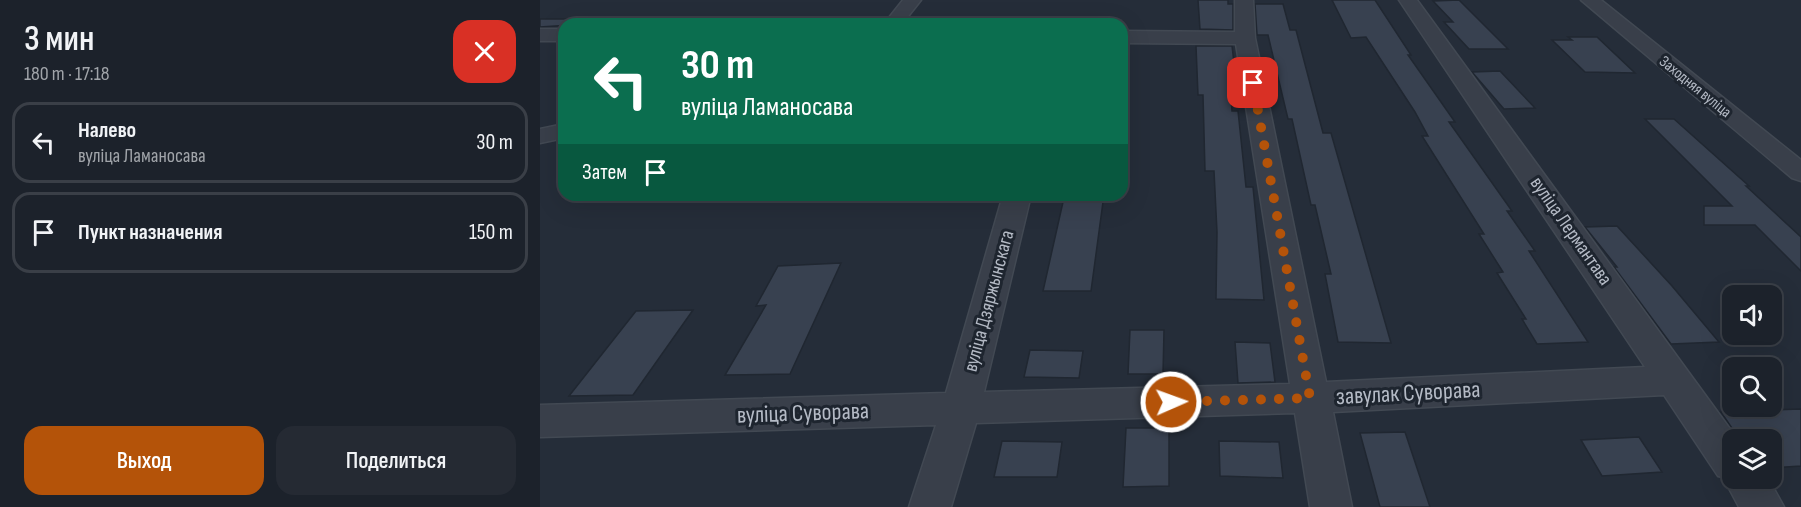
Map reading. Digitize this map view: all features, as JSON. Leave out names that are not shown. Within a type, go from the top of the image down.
[{"type":"street","points":[[898,18],[912,0]]},
{"type":"street","points":[[1244,0],[1245,38],[1331,507]]},
{"type":"street","name":"вуліца Лермантава","points":[[1408,0],[1722,448]]},
{"type":"street","name":"Заходняя вуліца","points":[[1590,0],[1801,173]]},
{"type":"street","points":[[540,35],[558,35]]},
{"type":"street","points":[[1128,38],[1245,38]]},
{"type":"street","points":[[540,136],[558,132]]},
{"type":"street","name":"вуліца Дзяржынскага","points":[[961,408],[1015,201]]},
{"type":"street","name":"завулак Суворава","points":[[961,408],[1310,398],[1676,380]]},
{"type":"street","points":[[930,507],[961,408]]},
{"type":"street","name":"вуліца Суворава","points":[[540,421],[961,408]]},
{"type":"street","points":[[1751,489],[1763,507]]},
{"type":"building","points":[[1198,0],[1228,0],[1228,4],[1233,4],[1233,30],[1200,29]]},
{"type":"building","points":[[1332,0],[1375,0],[1411,55],[1408,55],[1455,122],[1449,122],[1512,211],[1507,211],[1535,251],[1529,251],[1588,342],[1537,344],[1522,319],[1526,319],[1497,273],[1503,272],[1479,234],[1484,234],[1422,136],[1428,136],[1415,112],[1366,37],[1351,38]]},
{"type":"building","points":[[1459,0],[1508,49],[1469,49],[1444,22],[1453,22],[1433,1]]},
{"type":"building","points":[[1255,4],[1283,4],[1290,30],[1296,30],[1323,133],[1331,133],[1391,343],[1338,342],[1325,274],[1331,274],[1315,205],[1311,205],[1292,119],[1288,119],[1268,35],[1257,35]]},
{"type":"building","points":[[540,19],[558,19],[558,26],[540,27]]},
{"type":"building","points":[[1568,37],[1597,37],[1635,73],[1585,72],[1552,40],[1572,40]]},
{"type":"building","points":[[1196,46],[1232,46],[1235,71],[1229,71],[1232,111],[1238,111],[1246,187],[1253,187],[1264,300],[1216,299],[1217,232],[1214,171],[1205,171],[1203,95],[1198,95]]},
{"type":"building","points":[[1500,71],[1535,108],[1504,109],[1472,72]]},
{"type":"building","points":[[1645,119],[1674,119],[1749,186],[1746,186],[1801,237],[1801,271],[1755,225],[1704,225],[1704,206],[1732,206]]},
{"type":"building","points":[[1063,202],[1103,202],[1091,291],[1043,291]]},
{"type":"building","points":[[1617,226],[1719,342],[1671,344],[1614,267],[1617,267],[1585,227]]},
{"type":"building","points":[[841,263],[790,374],[725,375],[766,305],[756,306],[778,266]]},
{"type":"building","points":[[693,310],[633,395],[569,396],[636,311]]},
{"type":"building","points":[[1130,330],[1164,330],[1163,374],[1128,374]]},
{"type":"building","points":[[1235,342],[1270,343],[1275,382],[1238,383]]},
{"type":"building","points":[[1030,350],[1083,351],[1079,378],[1024,377]]},
{"type":"building","points":[[1801,409],[1801,466],[1782,467],[1782,429],[1733,429],[1724,417],[1782,417],[1782,410]]},
{"type":"building","points":[[1126,428],[1169,428],[1169,486],[1123,487]]},
{"type":"building","points":[[1405,432],[1430,507],[1380,507],[1360,433]]},
{"type":"building","points":[[1639,437],[1662,472],[1602,476],[1581,440]]},
{"type":"building","points":[[1002,441],[1062,442],[1057,477],[994,477]]},
{"type":"building","points":[[1219,441],[1279,442],[1283,478],[1220,476]]},
{"type":"route","points":[[1171,402],[1310,398],[1253,83]]}]
